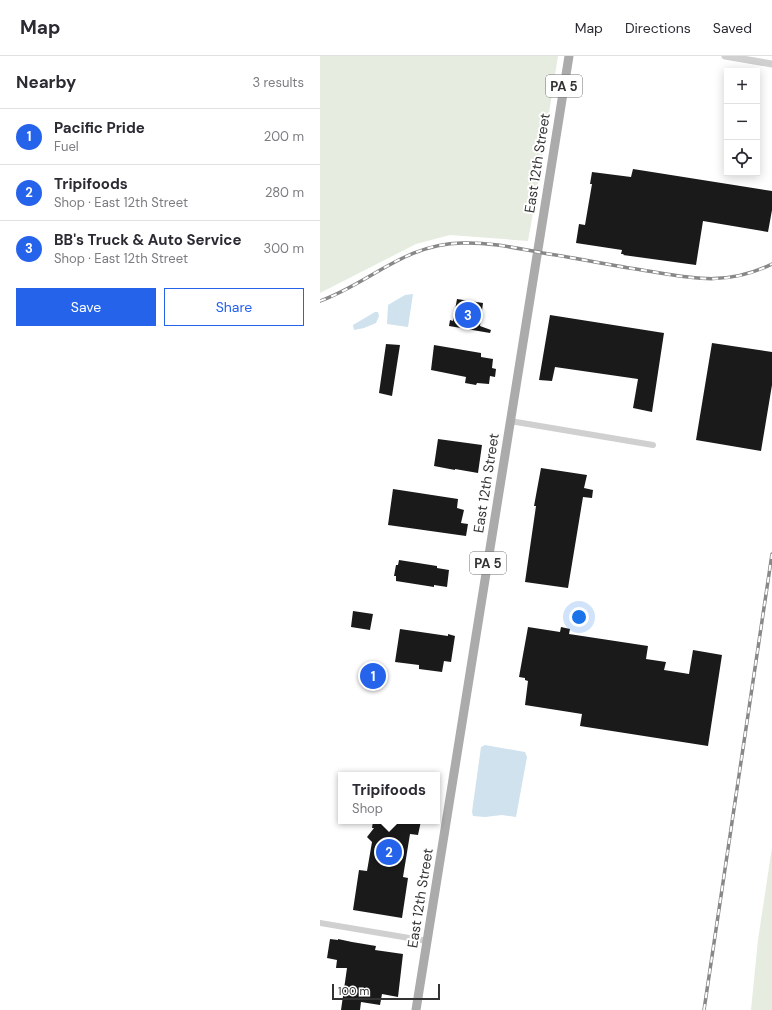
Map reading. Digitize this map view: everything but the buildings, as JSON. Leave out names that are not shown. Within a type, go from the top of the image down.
[{"type":"main road","name":"East 12th Street","points":[[416,1010],[569,56]]},
{"type":"street","points":[[725,56],[772,64]]},
{"type":"street","points":[[510,420],[653,445]]},
{"type":"street","points":[[320,923],[427,941]]},
{"type":"shaded area","points":[[320,56],[558,56],[528,241],[450,235],[416,244],[320,293]]},
{"type":"shaded area","points":[[772,847],[772,1010],[751,1010],[758,940]]},
{"type":"water","points":[[413,294],[408,327],[387,324],[388,305],[405,295]]},
{"type":"water","points":[[375,312],[378,312],[379,316],[376,323],[354,330],[353,325]]},
{"type":"water","points":[[485,745],[525,752],[527,757],[516,817],[502,815],[485,817],[473,816],[472,812],[481,747]]},
{"type":"railway","points":[[320,301],[405,257],[422,250],[441,245],[462,243],[482,243],[502,246],[692,278],[708,279],[739,276],[772,264]]},
{"type":"railway","points":[[704,1010],[772,554]]},
{"type":"place","name":"BB's Truck & Auto Service","points":[[468,315]]},
{"type":"place","name":"Pacific Pride","points":[[373,676]]},
{"type":"place","name":"Tripifoods","points":[[389,852]]}]
